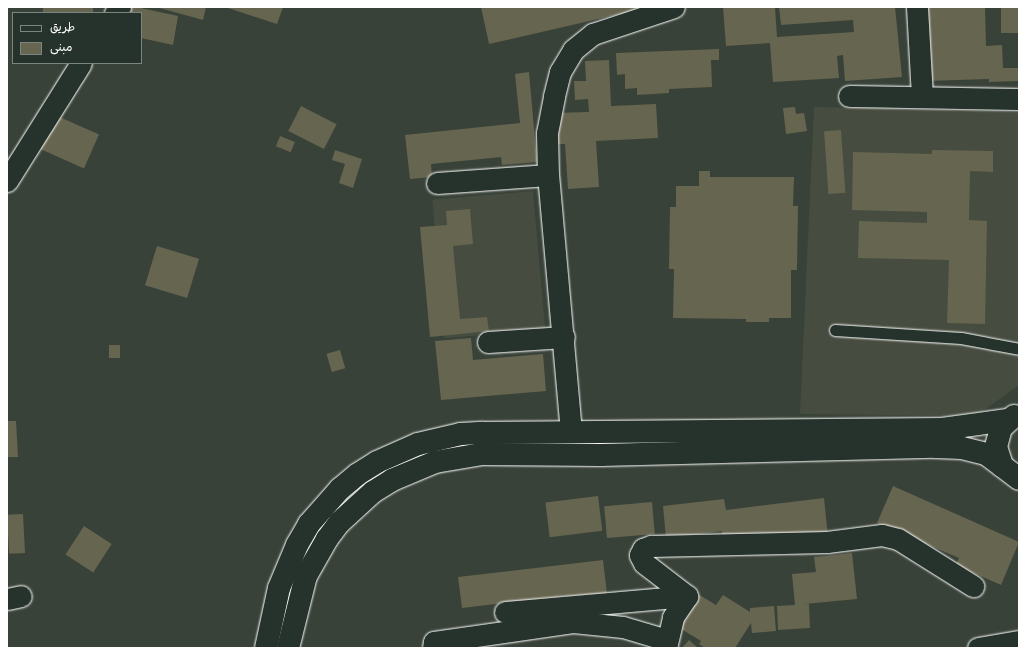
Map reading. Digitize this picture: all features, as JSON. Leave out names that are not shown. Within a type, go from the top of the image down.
[{"type":"main road","points":[[266,648],[279,588],[297,544],[324,506],[358,474],[397,452],[439,438],[476,434],[571,432],[942,429],[1015,415]]},
{"type":"main road","points":[[1002,466],[997,457],[997,437],[1015,415]]},
{"type":"main road","points":[[600,432],[601,455]]},
{"type":"main road","points":[[288,648],[300,596],[320,551],[354,507],[392,480],[413,469],[458,457],[482,454],[601,455],[936,447],[962,448],[986,454],[1019,479]]},
{"type":"street","points":[[571,432],[564,337],[548,175],[548,133],[554,96],[560,72],[573,50],[593,34],[674,7]]},
{"type":"street","points":[[917,7],[922,97]]},
{"type":"street","points":[[7,181],[80,64]]},
{"type":"street","points":[[850,96],[1019,99]]},
{"type":"street","points":[[437,183],[548,175]]},
{"type":"street","points":[[488,342],[564,337]]},
{"type":"street","points":[[687,596],[644,563],[640,555],[643,549],[651,546],[827,542],[882,535],[898,539],[973,586]]},
{"type":"street","points":[[505,612],[687,596]]},
{"type":"street","points":[[433,648],[434,642],[573,622],[623,627],[667,644],[673,617],[687,596]]},
{"type":"street","points":[[978,648],[1019,641]]},
{"type":"lane","points":[[835,330],[961,338],[1019,349]]},
{"type":"shaded area","points":[[814,107],[1019,112],[1019,385],[976,416],[800,414]]},
{"type":"shaded area","points":[[533,191],[545,329],[444,338],[432,200]]},
{"type":"building","points":[[43,7],[93,7],[93,12],[43,12]]},
{"type":"building","points":[[121,7],[136,7],[178,16],[173,45],[142,38],[142,12],[119,12]]},
{"type":"building","points":[[156,7],[206,7],[203,20]]},
{"type":"building","points":[[225,7],[283,7],[277,24]]},
{"type":"building","points":[[481,7],[646,7],[646,8],[489,44]]},
{"type":"building","points":[[723,7],[775,7],[777,37],[854,32],[853,20],[781,25],[779,7],[895,7],[902,77],[845,81],[843,55],[837,56],[839,78],[773,82],[770,43],[726,46]]},
{"type":"building","points":[[917,7],[985,7],[986,46],[1002,45],[1003,68],[1019,68],[1019,81],[989,82],[989,79],[926,81]]},
{"type":"building","points":[[1001,7],[1019,7],[1019,33],[1001,33]]},
{"type":"building","points":[[719,49],[719,60],[711,60],[712,87],[669,89],[669,93],[637,95],[637,88],[625,89],[625,74],[617,75],[616,53]]},
{"type":"building","points":[[609,60],[611,106],[656,104],[658,138],[596,141],[599,187],[568,189],[565,144],[556,144],[554,113],[589,112],[588,99],[575,100],[574,81],[586,81],[585,61]]},
{"type":"building","points":[[529,72],[537,162],[502,165],[501,157],[431,164],[432,177],[410,179],[405,135],[520,123],[515,74]]},
{"type":"building","points":[[301,106],[337,124],[324,149],[288,131]]},
{"type":"building","points":[[795,107],[796,114],[804,113],[807,131],[786,134],[783,108]]},
{"type":"building","points":[[46,111],[99,135],[84,168],[31,145]]},
{"type":"building","points":[[841,130],[845,193],[828,194],[824,131]]},
{"type":"building","points":[[280,136],[295,142],[291,152],[276,146]]},
{"type":"building","points":[[335,150],[362,159],[353,188],[339,183],[345,164],[332,160]]},
{"type":"building","points":[[932,150],[993,151],[993,172],[970,171],[969,220],[987,221],[985,324],[947,323],[949,260],[858,258],[859,221],[927,223],[927,212],[852,210],[853,152],[932,154]]},
{"type":"building","points":[[699,171],[710,171],[710,177],[794,177],[793,206],[798,206],[797,270],[791,270],[791,318],[769,318],[769,322],[746,322],[746,319],[673,318],[674,269],[669,269],[670,207],[676,207],[676,186],[699,186]]},
{"type":"building","points":[[470,209],[473,244],[453,246],[460,319],[487,317],[489,331],[430,337],[420,227],[447,225],[446,211]]},
{"type":"building","points":[[157,246],[199,259],[187,298],[145,285]]},
{"type":"building","points":[[471,338],[473,360],[543,354],[546,391],[441,400],[435,341]]},
{"type":"building","points":[[109,345],[120,345],[120,358],[109,358]]},
{"type":"building","points":[[340,350],[345,368],[332,372],[327,354]]},
{"type":"building","points":[[7,421],[16,421],[18,457],[7,457]]},
{"type":"building","points":[[893,486],[1019,542],[1001,585],[956,565],[959,558],[877,523]]},
{"type":"building","points":[[598,496],[602,531],[550,537],[545,502]]},
{"type":"building","points":[[824,498],[828,537],[723,541],[722,531],[666,538],[663,506],[724,499],[726,510]]},
{"type":"building","points":[[652,502],[655,534],[607,538],[604,506]]},
{"type":"building","points":[[23,514],[25,553],[9,554],[7,515]]},
{"type":"building","points":[[84,526],[112,544],[93,572],[65,555]]},
{"type":"building","points":[[852,553],[857,599],[804,604],[809,604],[810,628],[778,630],[777,606],[795,605],[792,574],[816,572],[814,557]]},
{"type":"building","points":[[603,560],[607,594],[564,596],[462,608],[458,577]]},
{"type":"building","points":[[693,591],[716,605],[723,595],[750,612],[750,608],[774,606],[776,631],[752,633],[751,623],[735,648],[705,648],[699,644],[701,641],[673,624]]},
{"type":"building","points":[[689,640],[698,648],[682,648]]}]
